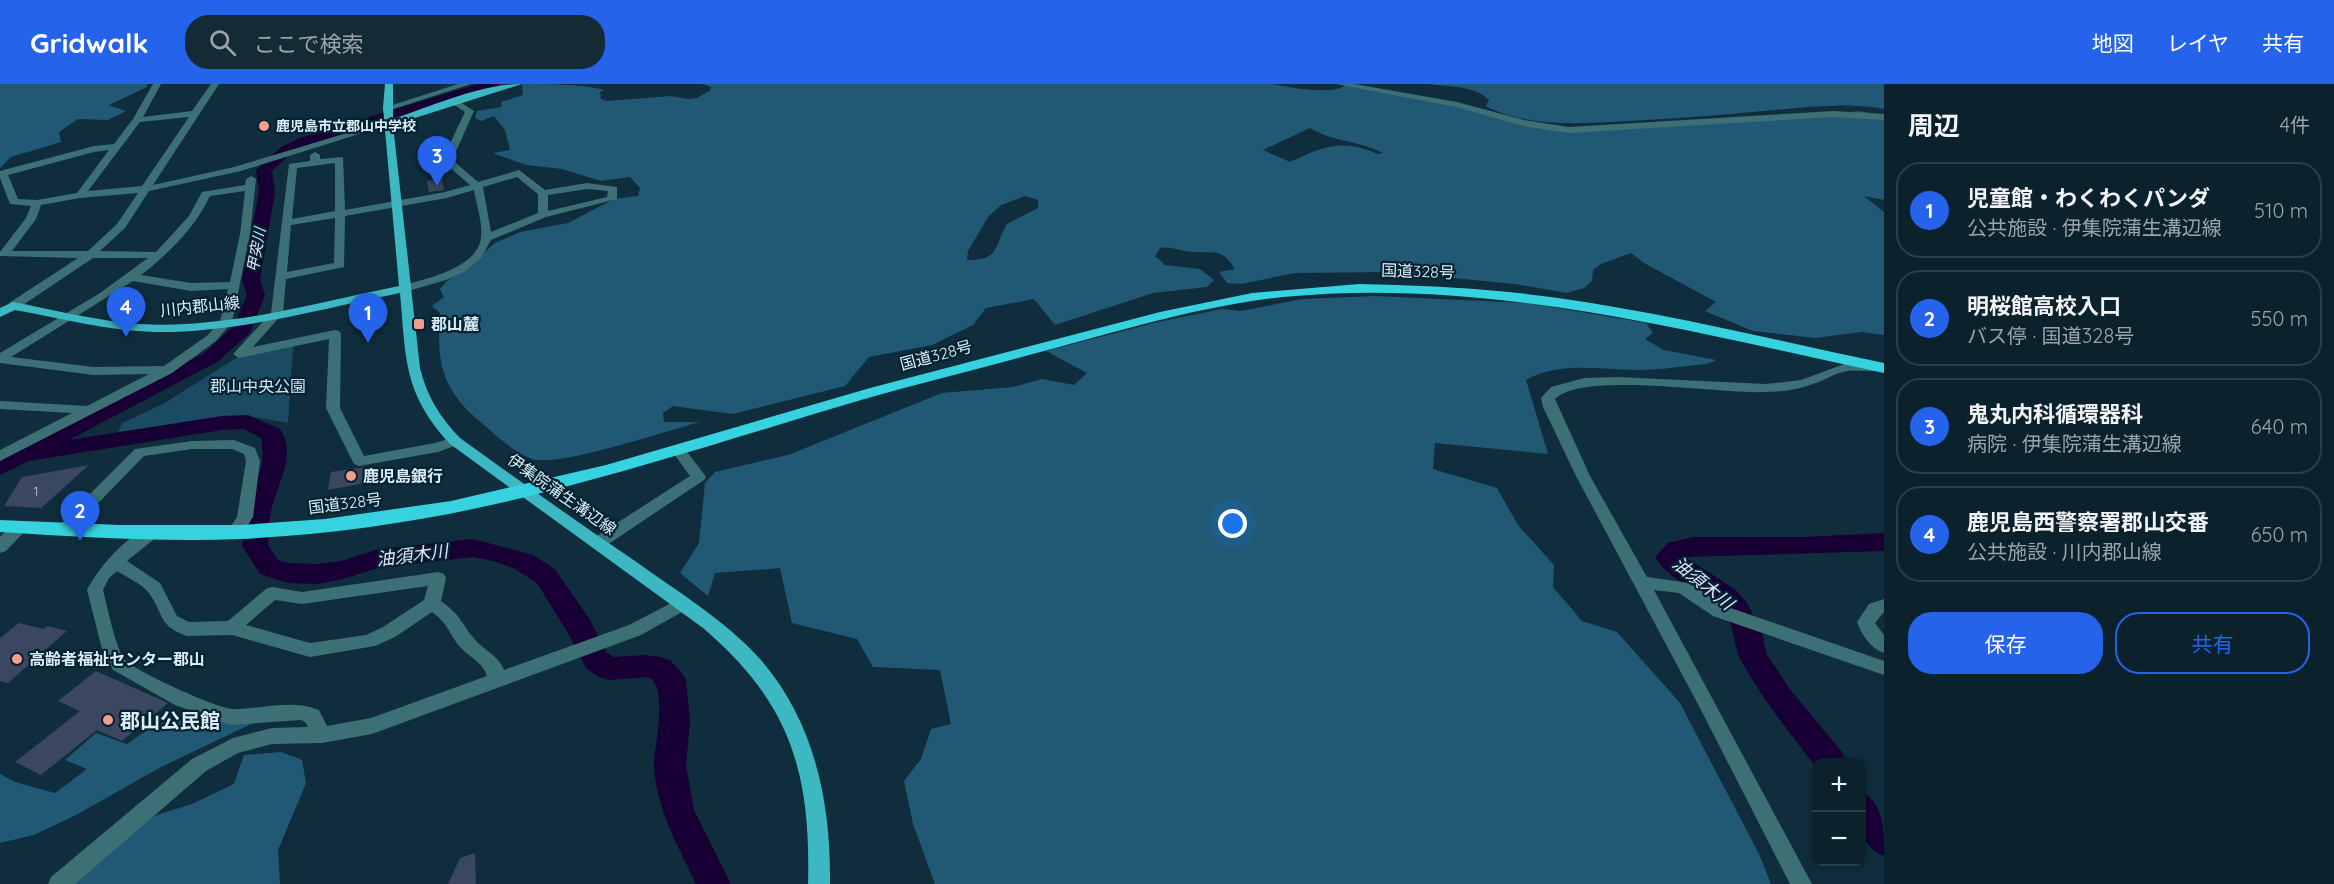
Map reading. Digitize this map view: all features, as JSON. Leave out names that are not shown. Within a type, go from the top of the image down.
[{"type":"highway","name":"国道328号","points":[[0,526],[63,530],[238,532],[374,520],[524,492],[679,451],[856,397],[1162,315],[1251,297],[1311,291],[1419,289],[1528,299],[1651,320],[1882,368]]},
{"type":"main road","name":"伊集院蒲生溝辺線","points":[[389,84],[388,114],[413,368],[418,391],[431,415],[455,441],[683,604],[733,644],[754,665],[790,719],[807,761],[813,788],[821,854],[819,884]]},
{"type":"main road","points":[[388,114],[454,101],[518,84]]},
{"type":"main road","name":"川内郡山線","points":[[13,306],[67,317],[139,327],[189,327],[228,322],[405,288]]},
{"type":"main road","points":[[0,313],[13,306]]},
{"type":"street","points":[[80,195],[137,120],[157,84]]},
{"type":"street","points":[[13,306],[90,255],[121,226],[215,84]]},
{"type":"street","points":[[116,147],[94,149],[57,161],[3,173],[14,202],[37,203],[80,195],[145,189],[253,165],[315,146],[443,88],[467,84]]},
{"type":"street","points":[[1340,84],[1457,105],[1523,123],[1569,130],[1833,114],[1884,117]]},
{"type":"street","points":[[454,101],[470,111],[449,156],[451,164],[478,187],[487,238]]},
{"type":"street","points":[[137,120],[194,114]]},
{"type":"street","points":[[315,146],[315,163]]},
{"type":"street","points":[[282,276],[340,265],[340,159],[292,166],[282,276],[273,313],[264,330],[239,354],[335,334],[333,408],[359,461],[438,447],[455,441]]},
{"type":"street","points":[[0,456],[167,370],[205,344],[228,322],[245,234],[253,165]]},
{"type":"street","points":[[286,223],[447,195],[519,173],[543,193],[587,186],[613,189],[612,199],[543,215],[487,238],[475,259],[454,272],[444,278],[405,288]]},
{"type":"street","points":[[0,358],[130,277],[159,255],[194,217],[206,194],[250,187]]},
{"type":"street","points":[[543,193],[543,215]]},
{"type":"street","points":[[37,203],[31,219],[4,254],[159,255]]},
{"type":"street","points":[[130,277],[191,287],[235,285]]},
{"type":"street","points":[[0,358],[94,371],[167,370]]},
{"type":"street","points":[[1801,884],[1560,429],[1548,398],[1552,391],[1568,385],[1599,382],[1736,388],[1770,387],[1799,384],[1843,368],[1882,368]]},
{"type":"street","points":[[0,405],[91,410]]},
{"type":"street","points":[[63,530],[137,454],[192,445],[234,444],[250,451],[253,461],[245,517],[238,532]]},
{"type":"street","points":[[598,543],[699,477],[679,451]]},
{"type":"street","points":[[0,547],[19,527]]},
{"type":"street","points":[[153,532],[103,574],[95,590],[111,649],[119,665],[174,696],[230,717],[302,712],[312,717],[322,735]]},
{"type":"street","points":[[116,562],[154,587],[171,620],[178,625],[187,629],[232,628],[310,650],[369,641],[389,632],[432,603],[438,578],[302,598],[272,593],[232,628]]},
{"type":"street","points":[[1641,583],[1683,587],[1719,611],[1884,668]]},
{"type":"street","points":[[432,603],[451,617],[466,642],[494,667],[497,680]]},
{"type":"street","points":[[59,884],[199,765],[233,746],[272,736],[322,735],[372,726],[635,630],[683,604]]},
{"type":"street","points":[[1884,605],[1875,609],[1866,622],[1870,632],[1884,646]]},
{"type":"green space","name":"郡山中央公園","points":[[293,346],[288,423],[248,416],[118,432],[122,423],[163,404],[241,355]]},
{"type":"shaded area","points":[[0,84],[147,84],[147,87],[109,105],[126,111],[108,120],[78,119],[59,132],[61,142],[11,157],[0,168]]},
{"type":"shaded area","points":[[522,84],[596,88],[604,90],[600,92],[601,99],[607,101],[671,96],[697,98],[711,90],[711,87],[702,84],[1272,84],[1321,90],[1331,90],[1346,85],[1433,101],[1548,129],[1823,116],[1858,111],[1884,115],[1884,200],[1864,196],[1884,212],[1884,335],[1862,332],[1815,338],[1753,331],[1705,311],[1716,302],[1644,263],[1631,253],[1601,264],[1593,270],[1592,281],[1584,288],[1567,293],[1515,284],[1390,272],[1295,273],[1241,284],[1227,283],[1219,272],[1235,269],[1222,255],[1213,252],[1189,252],[1160,248],[1155,256],[1165,265],[1200,269],[1214,280],[1207,287],[1153,293],[1055,325],[1034,299],[986,308],[973,325],[932,345],[869,357],[845,386],[733,414],[673,406],[663,413],[664,422],[700,422],[588,453],[564,458],[532,459],[503,441],[477,419],[455,395],[448,383],[441,358],[440,313],[432,306],[444,297],[440,289],[447,281],[464,270],[495,243],[520,232],[568,223],[614,199],[638,196],[640,188],[630,177],[601,181],[562,169],[526,165],[493,153],[510,150],[505,130],[494,116],[481,121],[475,118],[477,111],[502,107],[501,102],[523,95]],"holes":[[[1310,128],[1319,133],[1383,153],[1378,154],[1344,145],[1314,151],[1290,162],[1263,150]],[[1025,196],[1038,200],[1038,208],[1007,224],[991,255],[986,258],[967,260],[968,251],[988,217],[1001,205]]]},
{"type":"shaded area","points":[[1429,84],[1884,84],[1884,109],[1835,106],[1611,122],[1547,122],[1500,113],[1486,106],[1489,100],[1483,95],[1469,89]]},
{"type":"shaded area","points":[[1375,296],[1528,303],[1646,323],[1653,333],[1645,339],[1664,350],[1716,360],[1707,364],[1654,369],[1566,368],[1539,374],[1526,380],[1548,454],[1435,443],[1433,469],[1497,488],[1518,525],[1554,565],[1553,587],[1582,621],[1617,632],[1680,703],[1759,854],[1771,884],[935,884],[913,824],[904,781],[921,759],[931,729],[951,724],[940,670],[873,667],[857,639],[792,623],[780,568],[715,573],[708,596],[680,573],[699,543],[705,483],[715,472],[788,455],[942,393],[1013,387],[1042,379],[1074,385],[1087,373],[1046,351],[1158,322],[1222,309],[1241,311],[1302,299]]},
{"type":"shaded area","points":[[187,713],[266,717],[161,767],[76,815],[34,835],[0,843],[0,774],[15,782],[55,793],[87,769],[65,760],[96,733],[127,744],[150,728]]},
{"type":"shaded area","points":[[281,752],[302,760],[306,783],[278,850],[280,884],[61,884],[138,821],[192,804],[234,784],[244,755]]},
{"type":"building","points":[[442,179],[444,190],[429,192],[427,181]]},
{"type":"building","points":[[89,465],[41,508],[4,506],[22,477]]},
{"type":"building","name":"鹿児島銀行","points":[[373,466],[370,482],[328,490],[331,472]]},
{"type":"building","name":"高齢者福祉センター郡山","points":[[19,623],[43,629],[47,626],[67,631],[8,683],[0,681],[0,638]]},
{"type":"building","name":"郡山公民館","points":[[96,671],[168,703],[122,741],[97,730],[41,775],[15,762],[80,711],[58,701]]},
{"type":"building","points":[[475,853],[476,884],[448,884],[460,858]]},
{"type":"waterway","name":"甲突川","points":[[0,467],[210,358],[243,329],[256,295],[251,279],[267,192],[264,170],[286,150],[305,141],[492,84]]},
{"type":"waterway","name":"油須木川","points":[[29,454],[222,423],[248,422],[272,434],[274,445],[273,474],[260,509],[255,546],[269,567],[288,573],[317,574],[343,570],[379,558],[473,548],[524,562],[546,576],[580,628],[596,660],[609,669],[646,666],[660,668],[671,680],[675,722],[670,766],[678,812],[714,884]]},
{"type":"waterway","name":"油須木川","points":[[1828,758],[1778,697],[1752,655],[1748,632],[1737,610],[1726,597],[1687,573],[1668,557],[1677,549],[1693,546],[1803,546],[1884,542]]},
{"type":"waterway","name":"油須木川","points":[[1865,812],[1884,841]]},
{"type":"place","name":"鹿児島市立郡山中学校","points":[[264,126]]},
{"type":"place","name":"鬼丸内科循環器科","points":[[437,186]]},
{"type":"place","name":"郡山麓","points":[[419,324]]},
{"type":"place","name":"鹿児島西警察署郡山交番","points":[[126,337]]},
{"type":"place","name":"児童館・わくわくパンダ","points":[[368,343]]},
{"type":"place","name":"鹿児島銀行","points":[[351,476]]},
{"type":"place","name":"明桜館高校入口","points":[[80,541]]},
{"type":"place","name":"高齢者福祉センター郡山","points":[[17,659]]},
{"type":"place","name":"郡山公民館","points":[[108,720]]}]
